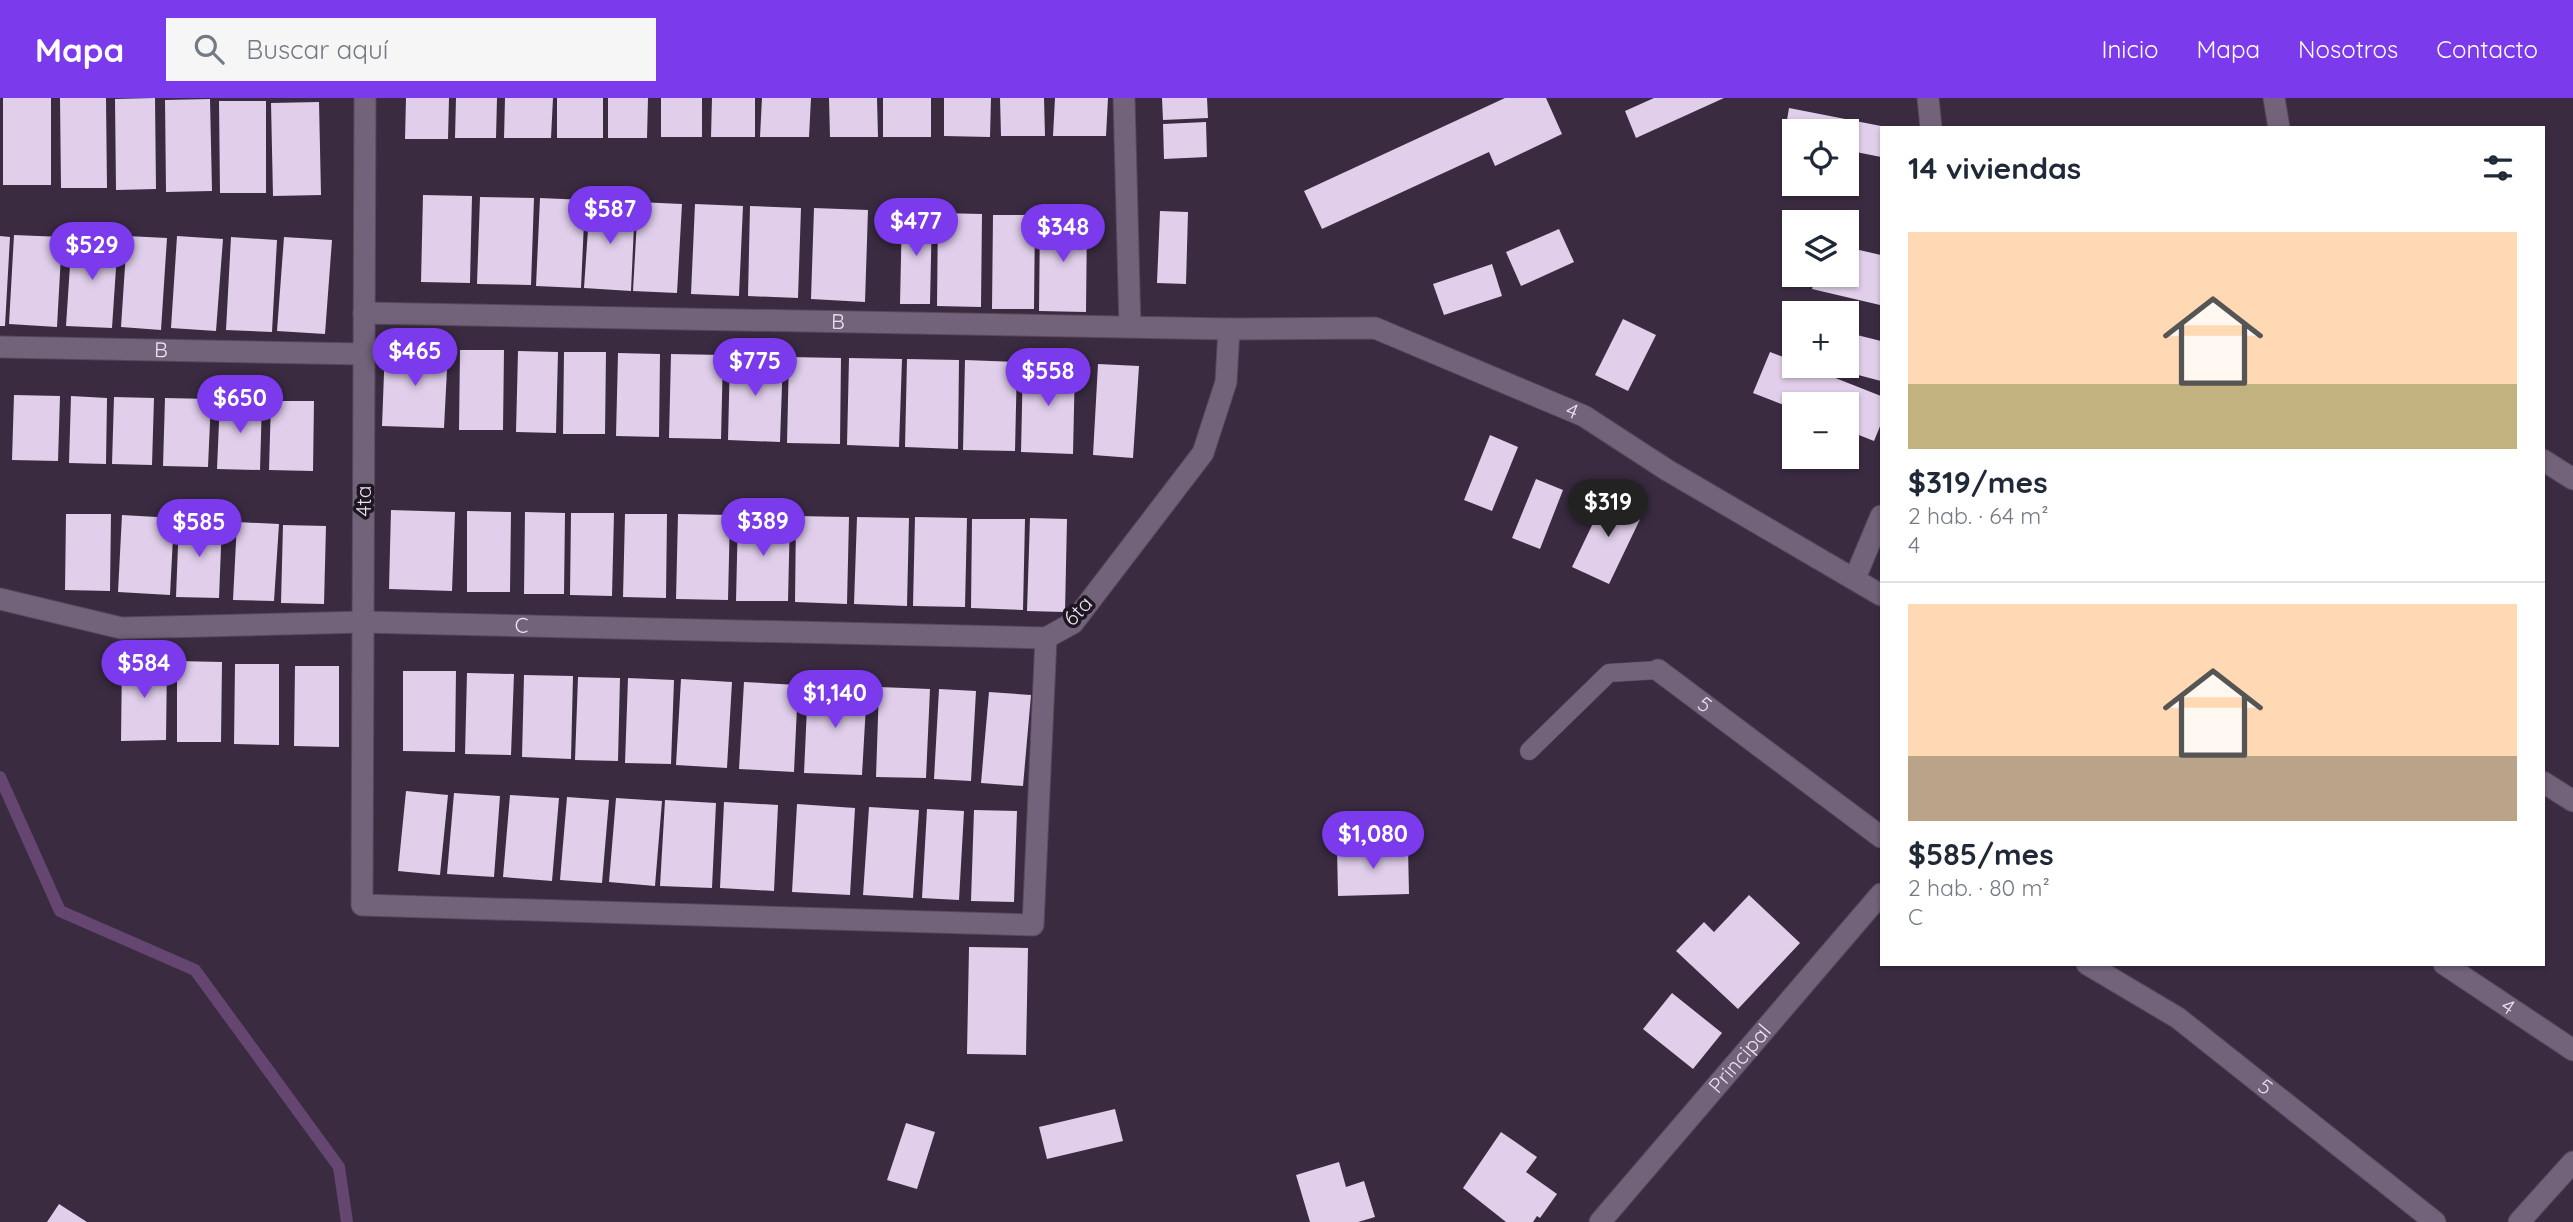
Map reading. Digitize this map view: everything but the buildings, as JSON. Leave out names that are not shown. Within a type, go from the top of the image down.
[{"type":"street","name":"4ta","points":[[365,98],[362,905],[1033,925]]},
{"type":"street","points":[[1124,98],[1130,327]]},
{"type":"street","points":[[1928,98],[1931,126]]},
{"type":"street","points":[[2274,98],[2279,126]]},
{"type":"street","name":"B","points":[[364,313],[1229,329]]},
{"type":"street","name":"4","points":[[1229,329],[1375,328],[1584,416],[1667,470],[1880,594]]},
{"type":"street","name":"6ta","points":[[1033,925],[1046,638],[1073,623],[1203,453],[1226,382],[1229,329]]},
{"type":"street","name":"B","points":[[0,347],[364,354]]},
{"type":"street","points":[[2545,461],[2573,479]]},
{"type":"street","points":[[1855,578],[1880,518]]},
{"type":"street","name":"C","points":[[0,599],[121,628],[363,622],[1046,638]]},
{"type":"street","name":"5","points":[[1658,670],[1880,836]]},
{"type":"street","points":[[2545,783],[2573,801]]},
{"type":"street","name":"Principal","points":[[1600,1222],[1880,895]]},
{"type":"street","name":"5","points":[[2090,966],[2178,1018],[2435,1222]]},
{"type":"street","name":"4","points":[[2447,966],[2573,1050]]},
{"type":"street","points":[[2519,1222],[2573,1161]]},
{"type":"lane","name":"5","points":[[1529,751],[1609,673],[1658,670]]},
{"type":"waterway","points":[[0,777],[60,911],[195,970],[339,1167],[347,1222]]}]
